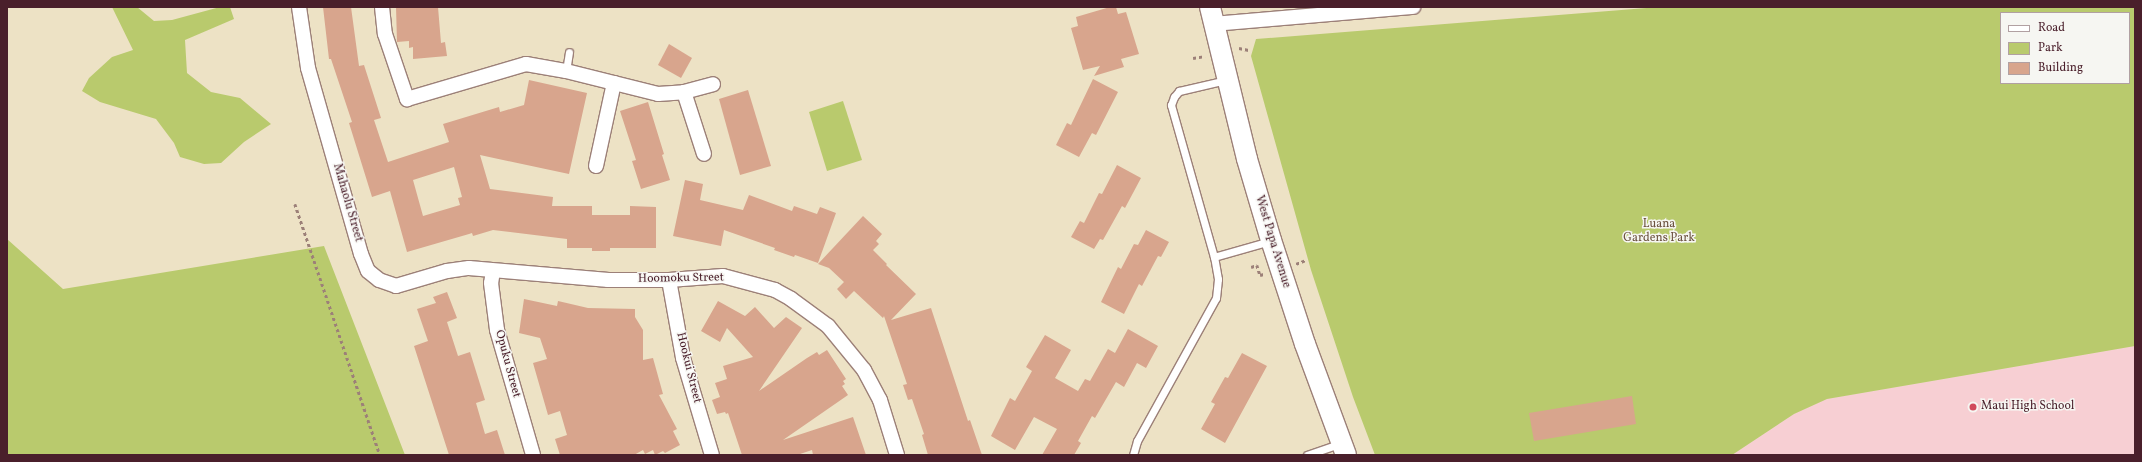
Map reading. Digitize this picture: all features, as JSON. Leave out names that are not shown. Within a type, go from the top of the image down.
[{"type":"street","name":"Mahaolu Street","points":[[299,7],[308,68],[361,254],[368,271],[379,280],[396,286],[447,271],[469,268],[493,271]]},
{"type":"street","points":[[382,7],[385,34],[406,100],[526,64],[566,71],[658,94],[684,92],[713,84]]},
{"type":"street","points":[[1212,16],[1413,7]]},
{"type":"street","name":"West Papa Avenue","points":[[1212,16],[1227,79],[1271,240],[1305,344],[1343,449]]},
{"type":"street","points":[[596,166],[614,83]]},
{"type":"street","points":[[684,92],[704,154]]},
{"type":"street","name":"Hoomoku Street","points":[[493,271],[608,280],[670,280],[723,276],[775,290],[791,299],[828,326],[864,370],[880,400],[897,455]]},
{"type":"street","name":"Opuku Street","points":[[493,271],[491,283],[497,330],[533,455]]},
{"type":"street","name":"Hookui Street","points":[[670,280],[683,358],[712,455]]},
{"type":"lane","points":[[566,71],[569,52]]},
{"type":"lane","points":[[1134,455],[1137,441],[1216,298],[1218,279],[1214,256],[1171,105],[1174,97],[1179,91],[1227,79]]},
{"type":"lane","points":[[1214,256],[1271,240]]},
{"type":"lane","points":[[1307,455],[1343,449]]},
{"type":"path","points":[[1236,48],[1248,50]]},
{"type":"path","points":[[1193,58],[1206,56]]},
{"type":"path","points":[[295,204],[380,455]]},
{"type":"path","points":[[1294,264],[1306,260]]},
{"type":"path","points":[[1251,267],[1257,265],[1260,275],[1266,273]]},
{"type":"shaded area","name":"Maui High School","points":[[2135,346],[2135,455],[1732,455],[1794,414],[1827,399]]},
{"type":"green space","points":[[112,7],[137,7],[154,21],[172,20],[220,7],[230,7],[234,19],[185,40],[187,73],[211,92],[240,98],[271,124],[244,142],[221,163],[204,164],[180,157],[174,143],[156,119],[100,102],[82,91],[89,78],[112,57],[133,50]]},
{"type":"green space","name":"Luana Gardens Park","points":[[1659,7],[2135,7],[2135,346],[1827,399],[1794,414],[1732,455],[1375,455],[1353,397],[1311,270],[1251,56],[1256,39]]},
{"type":"green space","points":[[843,101],[862,160],[827,171],[809,112]]},
{"type":"green space","points":[[7,239],[63,289],[324,246],[405,455],[7,455]]},
{"type":"building","points":[[323,7],[351,7],[359,66],[364,65],[381,118],[374,120],[388,162],[449,142],[443,124],[499,107],[500,112],[524,105],[529,80],[587,93],[569,174],[480,155],[490,189],[553,197],[552,206],[592,206],[592,215],[630,215],[630,206],[656,207],[656,248],[610,248],[610,251],[592,251],[592,248],[567,248],[567,239],[493,230],[473,236],[472,233],[407,252],[390,191],[372,197],[349,123],[352,122],[331,59],[329,59]],"holes":[[[454,167],[462,197],[458,198],[460,205],[423,216],[413,180]]]},
{"type":"building","points":[[396,7],[438,7],[441,43],[445,42],[447,56],[413,59],[413,47],[409,48],[409,41],[397,42]]},
{"type":"building","points":[[1110,7],[1116,7],[1118,14],[1126,12],[1139,54],[1121,59],[1124,67],[1094,76],[1100,66],[1083,70],[1071,28],[1078,26],[1076,17]]},
{"type":"building","points":[[669,44],[692,58],[681,78],[658,65]]},
{"type":"building","points":[[1093,79],[1118,92],[1096,135],[1092,133],[1079,157],[1056,145],[1067,123],[1071,125]]},
{"type":"building","points":[[748,90],[771,166],[740,175],[719,99]]},
{"type":"building","points":[[648,102],[664,154],[662,155],[670,180],[641,189],[632,161],[636,160],[620,111]]},
{"type":"building","points":[[1117,165],[1141,178],[1125,208],[1122,206],[1103,240],[1100,239],[1094,249],[1071,237],[1080,221],[1084,223],[1099,193],[1102,194]]},
{"type":"building","points":[[685,180],[703,184],[700,200],[743,210],[749,195],[792,211],[794,206],[817,214],[820,207],[836,213],[818,263],[774,250],[775,248],[724,230],[721,246],[673,236]]},
{"type":"building","points":[[863,216],[882,234],[876,241],[879,244],[873,250],[916,294],[891,320],[931,308],[968,421],[970,420],[982,455],[928,455],[922,435],[924,434],[912,399],[908,400],[903,385],[907,384],[884,316],[883,318],[854,291],[846,299],[837,289],[844,282],[829,268],[818,264]]},
{"type":"building","points":[[1146,230],[1169,242],[1161,257],[1158,256],[1142,286],[1139,284],[1124,314],[1101,302],[1118,267],[1121,269],[1134,244],[1138,245]]},
{"type":"building","points":[[447,292],[457,318],[447,322],[458,356],[470,352],[485,400],[476,403],[485,434],[497,430],[505,455],[449,455],[414,346],[428,341],[417,309],[436,303],[433,297]]},
{"type":"building","points":[[524,299],[557,306],[558,301],[588,308],[635,309],[635,317],[643,330],[643,360],[653,358],[663,394],[659,395],[677,429],[673,431],[680,445],[665,453],[663,451],[655,455],[653,450],[645,454],[643,450],[634,455],[560,455],[555,439],[567,435],[560,411],[548,415],[533,363],[547,359],[540,338],[519,333]]},
{"type":"building","points":[[718,301],[745,316],[755,307],[774,328],[786,317],[802,328],[759,391],[807,358],[817,352],[819,355],[827,350],[846,379],[843,381],[845,384],[842,386],[848,395],[783,440],[853,417],[866,455],[813,455],[812,450],[797,455],[742,455],[728,413],[726,414],[725,412],[717,414],[712,400],[720,397],[715,383],[727,379],[723,366],[753,357],[727,328],[720,342],[701,331]]},
{"type":"building","points":[[1128,329],[1158,346],[1146,368],[1137,363],[1124,387],[1116,382],[1095,418],[1092,416],[1078,441],[1081,443],[1074,455],[1042,455],[1057,429],[1034,417],[1015,450],[991,436],[1010,398],[1015,401],[1032,371],[1026,367],[1045,335],[1071,350],[1055,378],[1078,391],[1085,379],[1090,381],[1108,349],[1115,353]]},
{"type":"building","points":[[1242,353],[1267,366],[1225,443],[1201,429],[1215,404],[1211,402],[1225,377],[1228,378]]},
{"type":"building","points":[[1632,396],[1636,424],[1534,441],[1529,413]]},
{"type":"place","name":"Maui High School","points":[[1973,407]]}]
